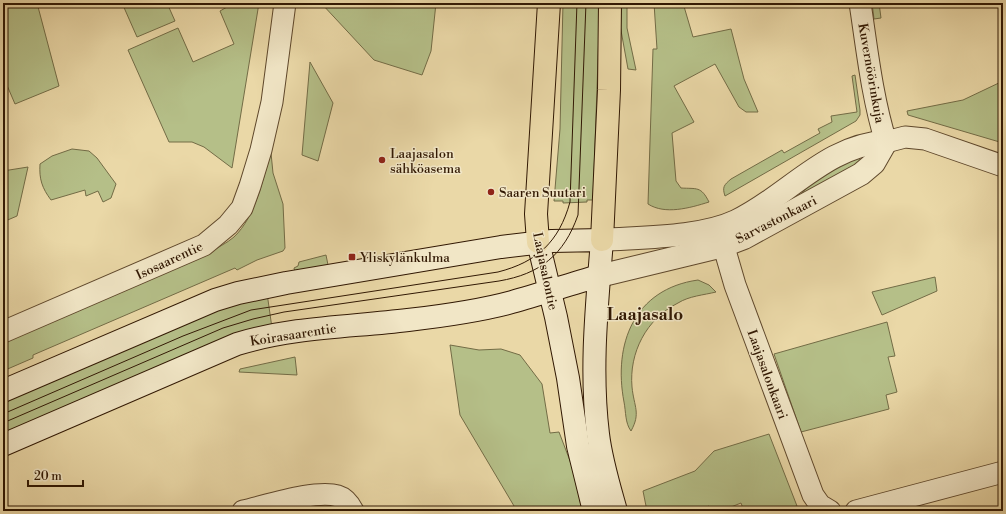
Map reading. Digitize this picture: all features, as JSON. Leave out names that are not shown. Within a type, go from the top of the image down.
[{"type":"main road","name":"Laajasalontie","points":[[549,3],[536,214],[538,242],[566,364],[578,446],[594,511]]},
{"type":"main road","points":[[610,3],[609,98],[602,240],[595,335],[595,395],[599,441],[616,511]]},
{"type":"main road","name":"Sarvastonkaari","points":[[599,276],[721,237],[738,220],[781,194],[804,174],[857,146],[870,142],[886,142]]},
{"type":"main road","name":"Sarvastonkaari","points":[[602,240],[656,236],[721,237]]},
{"type":"main road","points":[[3,391],[215,300],[238,293],[286,283],[538,242],[602,240]]},
{"type":"main road","name":"Koirasaarentie","points":[[3,445],[237,344],[258,337],[318,328],[408,320],[504,304],[599,276]]},
{"type":"street","name":"Isosaarentie","points":[[3,332],[204,245],[228,225],[242,208],[261,150],[272,102],[285,3]]},
{"type":"street","name":"Kuvernöörinkuja","points":[[860,3],[879,120],[886,142]]},
{"type":"street","name":"Sarvastonkaari","points":[[886,142],[905,138],[925,139],[1003,166]]},
{"type":"street","name":"Laajasalonkaari","points":[[721,237],[735,285],[813,495],[820,505],[830,511]]},
{"type":"street","points":[[856,511],[1003,472]]},
{"type":"street","points":[[243,511],[318,494],[338,496],[345,499],[353,511]]},
{"type":"green space","points":[[3,3],[37,3],[59,86],[15,104],[3,76]]},
{"type":"green space","points":[[122,3],[167,3],[175,21],[137,37]]},
{"type":"green space","points":[[234,3],[259,3],[232,168],[204,147],[192,142],[169,142],[128,50],[178,28],[193,62],[234,44],[220,11]]},
{"type":"green space","points":[[321,3],[436,3],[431,51],[422,75],[374,60]]},
{"type":"green space","points":[[563,3],[600,3],[593,200],[587,200],[587,202],[563,203],[563,201],[554,201],[560,129]]},
{"type":"green space","points":[[620,3],[627,3],[627,28],[636,70],[628,69],[620,25]]},
{"type":"green space","points":[[654,3],[683,3],[693,37],[731,29],[744,79],[758,112],[746,112],[739,107],[715,64],[674,86],[694,122],[672,133],[676,181],[681,188],[698,189],[704,193],[709,202],[670,210],[648,204],[653,49],[657,49]]},
{"type":"green space","points":[[872,3],[879,3],[881,18],[874,19]]},
{"type":"green space","points":[[310,62],[333,103],[318,161],[302,155]]},
{"type":"green space","points":[[855,75],[860,110],[860,115],[856,121],[725,196],[724,186],[731,179],[782,150],[784,153],[820,133],[818,129],[832,122],[831,116],[857,112],[852,76]]},
{"type":"green space","points":[[1003,81],[1003,143],[908,115],[907,111],[963,100]]},
{"type":"green space","points":[[72,149],[89,151],[97,158],[116,184],[111,198],[103,202],[98,191],[86,196],[85,190],[51,200],[42,183],[40,164],[52,156]]},
{"type":"green space","points":[[271,153],[273,173],[283,204],[285,248],[283,251],[257,260],[237,270],[235,268],[33,355],[33,358],[3,371],[3,342],[208,253],[234,237],[248,219],[253,208]]},
{"type":"green space","points":[[858,156],[864,167],[799,196],[815,179]]},
{"type":"green space","points":[[28,167],[17,216],[3,222],[3,171]]},
{"type":"green space","points":[[326,255],[328,265],[296,276],[294,268],[298,266],[299,262]]},
{"type":"green space","points":[[935,277],[937,291],[882,315],[872,292]]},
{"type":"green space","points":[[698,280],[709,285],[716,292],[687,299],[667,310],[657,318],[642,338],[633,362],[632,387],[636,419],[631,431],[627,421],[621,380],[622,360],[626,340],[633,323],[644,307],[658,295],[676,285]]},
{"type":"green space","points":[[267,293],[272,328],[3,439],[3,398],[179,321]]},
{"type":"green space","points":[[887,322],[895,356],[888,357],[897,392],[886,395],[889,409],[801,432],[774,354]]},
{"type":"green space","points":[[450,345],[479,350],[501,349],[520,355],[542,384],[550,433],[559,432],[575,474],[582,511],[517,511],[460,415]]},
{"type":"green space","points":[[295,357],[297,375],[239,372],[240,369]]},
{"type":"green space","points":[[769,434],[797,506],[776,511],[744,511],[741,503],[721,511],[711,511],[709,506],[696,511],[647,511],[643,491],[695,471],[714,451]]},
{"type":"tram line","points":[[3,414],[183,336],[251,310],[498,272],[512,268],[535,256],[553,239],[560,228],[570,202],[577,3]]},
{"type":"tram line","points":[[3,423],[223,328],[253,319],[284,312],[499,281],[514,278],[538,268],[558,252],[566,241],[578,215],[586,3]]},
{"type":"place","name":"Laajasalon sähköasema","points":[[382,160]]},
{"type":"place","name":"Saaren Suutari","points":[[491,192]]},
{"type":"place","name":"Yliskylänkulma","points":[[352,257]]},
{"type":"district","name":"Laajasalo","points":[[645,314]]}]
